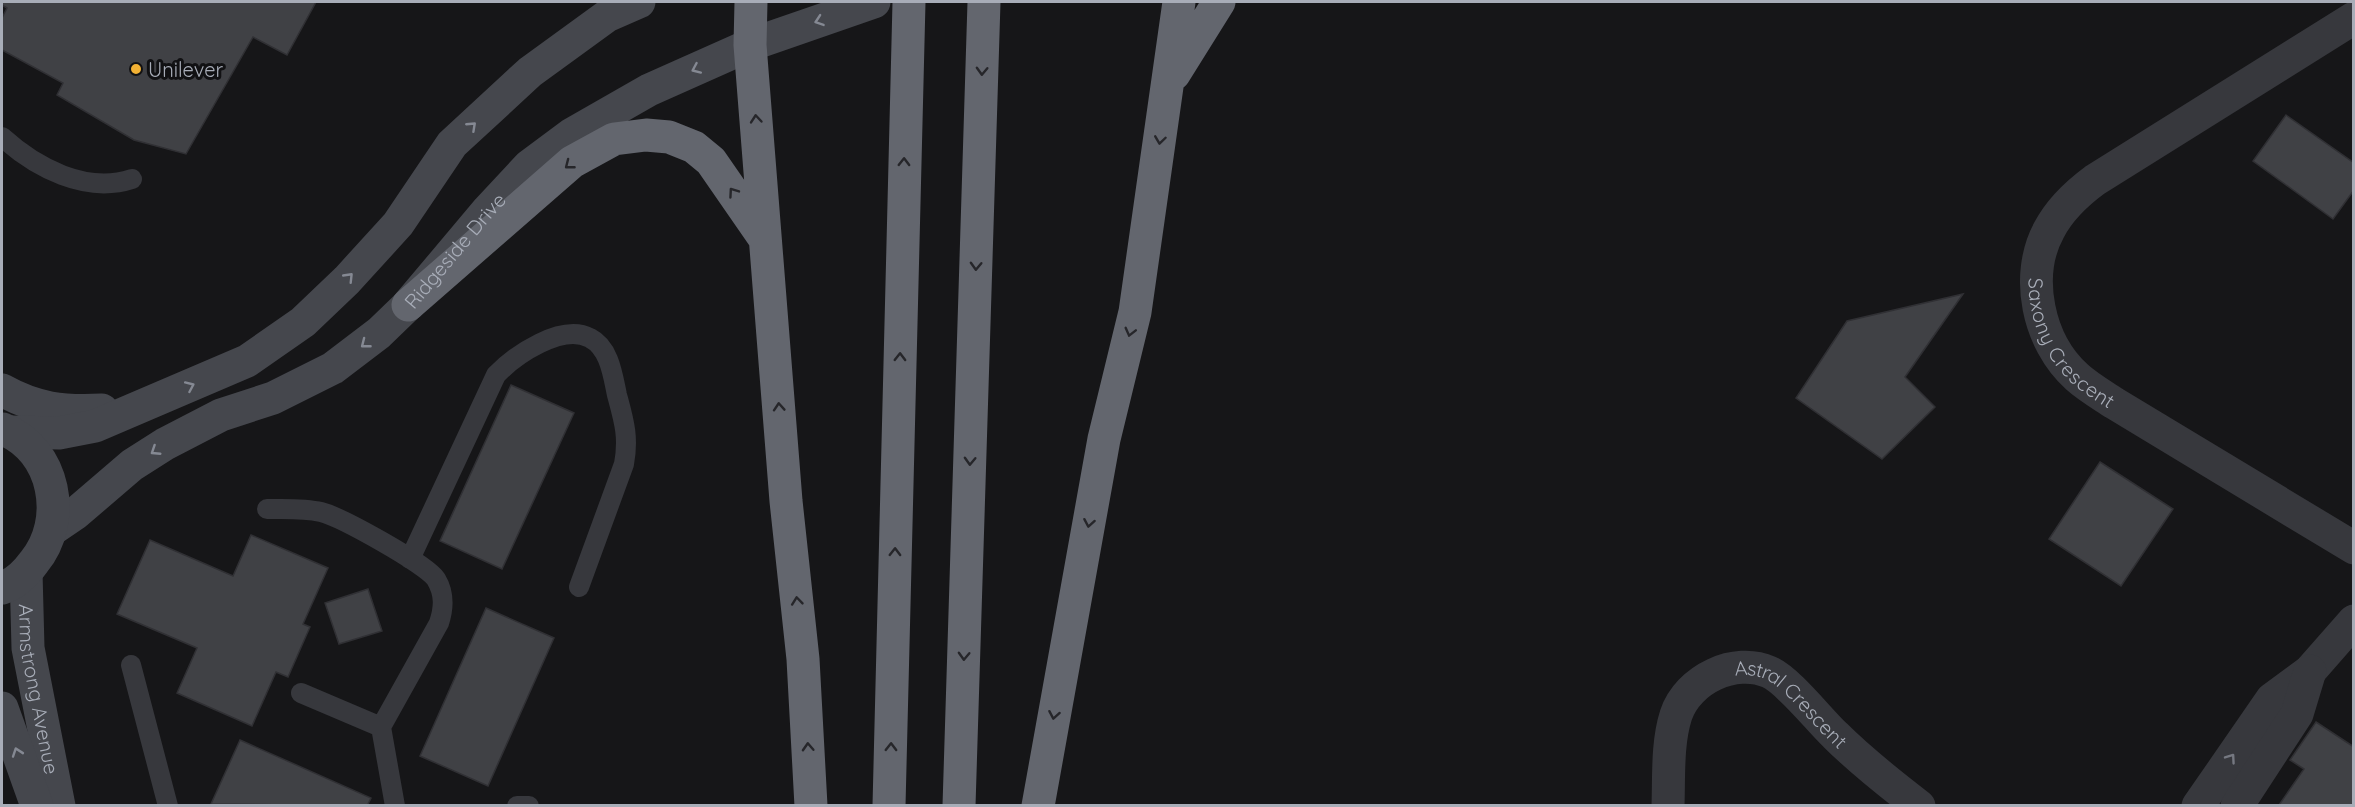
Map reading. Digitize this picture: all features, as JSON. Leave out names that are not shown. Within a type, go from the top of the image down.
[{"type":"highway","points":[[751,2],[750,45],[786,501],[803,659],[811,806]]},
{"type":"highway","points":[[890,806],[909,2]]},
{"type":"highway","points":[[1038,806],[1104,439],[1135,312],[1179,2]]},
{"type":"highway","points":[[1169,82],[1219,2]]},
{"type":"highway","points":[[959,806],[984,7]]},
{"type":"highway","points":[[408,305],[572,162],[614,139],[646,135],[669,137],[694,147],[711,161],[766,240]]},
{"type":"street","points":[[7,430],[41,434],[94,426],[247,361],[303,322],[347,280],[398,224],[452,144],[530,72],[607,16],[639,2]]},
{"type":"street","name":"Ridgeside Drive","points":[[51,530],[76,513],[132,465],[165,444],[221,415],[273,398],[333,368],[379,333],[408,305],[488,210],[530,166],[563,140],[649,90],[750,45],[874,2]]},
{"type":"street","name":"Saxony Crescent","points":[[2354,18],[2095,180],[2069,200],[2049,230],[2038,257],[2037,289],[2041,322],[2055,351],[2076,376],[2114,403],[2354,548]]},
{"type":"street","points":[[2,390],[19,400],[47,409],[78,411],[136,409]]},
{"type":"street","points":[[7,430],[29,447],[42,464],[51,485],[54,508],[51,530],[42,553],[14,580]]},
{"type":"street","name":"Armstrong Avenue","points":[[14,580],[58,806]]},
{"type":"street","points":[[2198,806],[2272,699],[2310,671],[2354,621]]},
{"type":"street","name":"Astral Crescent","points":[[1668,806],[1670,749],[1676,714],[1692,689],[1720,671],[1744,666],[1770,672],[1798,696],[1875,772],[1919,806]]},
{"type":"street","points":[[2237,806],[2297,714],[2310,671]]},
{"type":"street","name":"Armstrong Avenue","points":[[2,708],[37,806]]},
{"type":"lane","points":[[2,137],[40,166],[65,176],[100,184],[117,184],[132,179]]},
{"type":"lane","points":[[410,559],[496,375],[506,363],[526,351],[558,336],[575,335],[591,338],[609,361],[628,442],[624,464],[579,587]]},
{"type":"lane","points":[[267,509],[306,509],[336,518],[410,559],[435,578],[442,595],[443,608],[439,623],[381,727],[395,806]]},
{"type":"lane","points":[[131,665],[168,806]]},
{"type":"lane","points":[[301,693],[381,727]]},
{"type":"lane","points":[[517,806],[529,806]]},
{"type":"building","name":"Unilever","points":[[2,2],[316,2],[287,55],[253,37],[186,154],[134,140],[57,95],[63,83],[2,50],[2,18],[7,8],[2,5]]},
{"type":"building","points":[[2286,115],[2354,163],[2354,190],[2333,219],[2253,161]]},
{"type":"building","points":[[1963,294],[1905,377],[1935,407],[1882,459],[1796,398],[1847,321]]},
{"type":"building","points":[[511,385],[574,413],[502,569],[440,541]]},
{"type":"building","points":[[2100,462],[2173,509],[2121,586],[2049,539]]},
{"type":"building","points":[[251,535],[328,568],[303,624],[310,627],[288,677],[276,672],[252,726],[177,693],[197,648],[117,614],[150,540],[233,576]]},
{"type":"building","points":[[368,589],[382,631],[339,644],[325,603]]},
{"type":"building","points":[[486,608],[554,638],[488,786],[420,756]]},
{"type":"building","points":[[2316,722],[2354,747],[2354,806],[2279,805],[2304,769],[2290,760]]},
{"type":"building","points":[[240,740],[371,798],[367,806],[211,804]]},
{"type":"place","name":"Unilever","points":[[136,69]]}]
